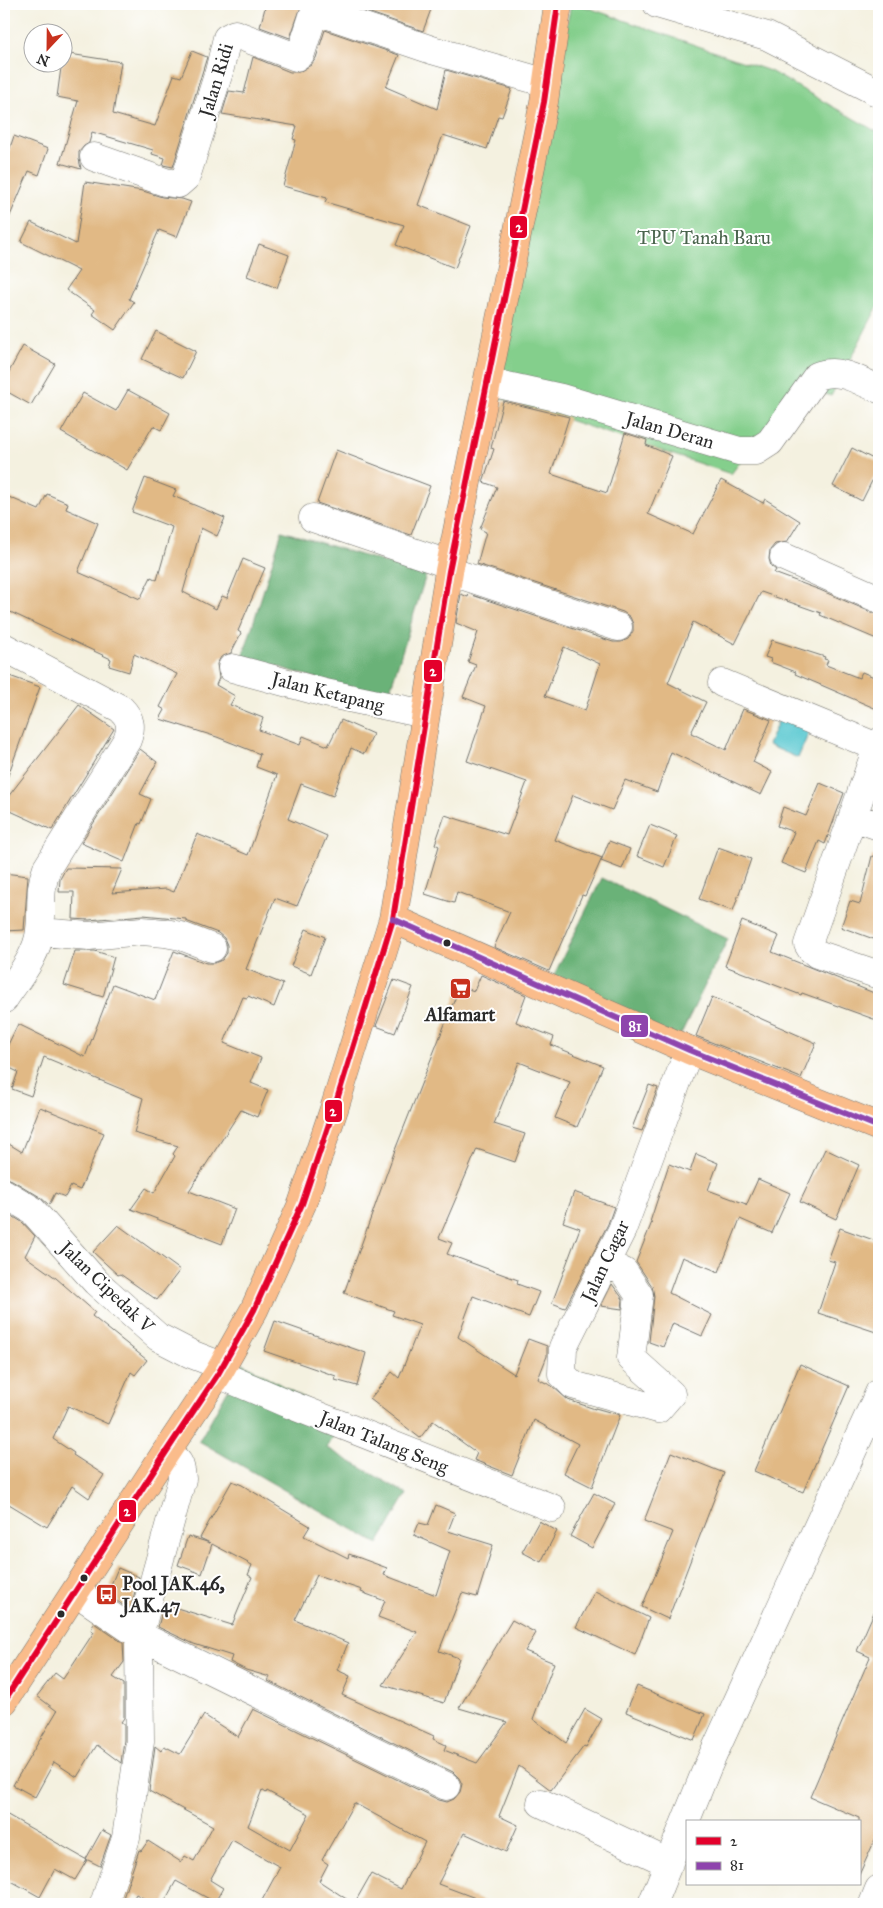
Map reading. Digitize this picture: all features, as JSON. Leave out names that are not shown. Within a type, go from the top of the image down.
[{"type":"main road","points":[[4,1699],[84,1598],[172,1458],[254,1310],[302,1204],[335,1106],[392,919],[450,568],[489,382],[547,83],[558,4]]},
{"type":"main road","points":[[392,919],[689,1050],[879,1127]]},
{"type":"street","points":[[657,4],[767,36],[879,93]]},
{"type":"street","name":"Jalan Ridi","points":[[94,157],[165,182],[178,184],[186,177],[219,72],[227,38],[235,34],[296,57],[301,53],[314,12],[320,12],[432,50],[547,83]]},
{"type":"street","name":"Jalan Deran","points":[[489,382],[562,398],[739,451],[756,452],[770,442],[817,376],[826,372],[838,372],[879,390]]},
{"type":"street","points":[[313,518],[618,626]]},
{"type":"street","points":[[784,557],[879,599]]},
{"type":"street","points":[[4,647],[121,709],[128,716],[131,723],[127,740],[47,868],[40,892],[40,932],[29,960],[4,999]]},
{"type":"street","name":"Jalan Ketapang","points":[[232,668],[355,700],[425,714]]},
{"type":"street","points":[[722,683],[878,745],[808,944],[817,954],[879,975]]},
{"type":"street","points":[[853,817],[879,826]]},
{"type":"street","points":[[40,932],[89,936],[142,931],[165,933],[181,936],[212,948]]},
{"type":"street","name":"Jalan Cagar","points":[[606,1263],[624,1272],[639,1295],[631,1358],[671,1394],[658,1409],[573,1384],[562,1374],[564,1347],[622,1230],[689,1050]]},
{"type":"street","name":"Jalan Cipedak V","points":[[4,1193],[32,1210],[96,1282],[158,1337],[220,1370]]},
{"type":"street","name":"Jalan Talang Seng","points":[[220,1370],[286,1403],[552,1508]]},
{"type":"street","points":[[687,1820],[707,1768],[879,1393]]},
{"type":"street","points":[[110,1902],[126,1838],[140,1741],[136,1632],[182,1479],[172,1458]]},
{"type":"street","points":[[84,1598],[136,1632],[446,1786]]},
{"type":"street","points":[[541,1803],[670,1863]]},
{"type":"street","points":[[652,1904],[686,1822]]},
{"type":"street","points":[[873,1904],[879,1889]]},
{"type":"green space","name":"TPU Tanah Baru","points":[[571,4],[577,4],[770,71],[879,133],[879,304],[831,396],[800,384],[731,474],[496,396]]},
{"type":"green space","points":[[282,531],[426,575],[387,700],[243,656]]},
{"type":"green space","points":[[602,878],[728,939],[674,1048],[548,987]]},
{"type":"green space","points":[[243,1363],[343,1421],[327,1448],[407,1494],[378,1544],[199,1441]]},
{"type":"water","points":[[780,717],[810,730],[798,758],[768,745]]},
{"type":"building","points":[[266,4],[302,4],[290,38],[260,27]]},
{"type":"building","points":[[344,4],[433,4],[423,31]]},
{"type":"building","points":[[325,30],[399,55],[386,87],[437,109],[446,70],[512,89],[502,117],[498,116],[487,149],[443,135],[418,205],[471,226],[455,268],[396,245],[404,225],[325,202],[327,198],[283,186],[296,140],[293,139],[297,126],[222,114],[229,91],[244,93],[253,57],[290,72],[299,72],[311,65],[316,58]]},
{"type":"building","points":[[192,51],[207,57],[173,167],[163,165],[165,158],[152,154],[153,150],[92,132],[89,143],[79,152],[81,169],[60,163],[78,101],[57,97],[60,72],[72,72],[72,54],[121,62],[113,114],[155,126],[174,75],[181,77]]},
{"type":"building","points":[[14,136],[48,149],[39,175],[29,171],[4,230],[4,165]]},
{"type":"building","points":[[85,182],[143,191],[162,197],[191,202],[177,237],[159,230],[129,299],[134,302],[115,330],[92,314],[95,310],[66,290],[79,271],[21,242],[31,222],[76,244]]},
{"type":"building","points":[[259,244],[289,255],[277,288],[247,276]]},
{"type":"building","points":[[156,331],[196,351],[183,378],[142,359]]},
{"type":"building","points":[[23,346],[55,364],[31,405],[4,390],[4,381]]},
{"type":"building","points":[[128,390],[170,413],[161,430],[153,426],[127,470],[61,432],[83,393],[116,411]]},
{"type":"building","points":[[503,401],[569,417],[551,474],[607,493],[625,433],[647,440],[646,445],[672,456],[648,514],[693,534],[721,480],[763,503],[765,499],[800,521],[787,542],[775,544],[770,550],[769,559],[771,566],[776,570],[774,573],[879,614],[879,640],[820,615],[821,613],[761,592],[735,644],[693,622],[668,683],[706,702],[691,733],[726,750],[743,709],[771,720],[753,762],[772,772],[761,795],[671,752],[657,792],[625,780],[612,810],[573,795],[555,840],[602,858],[585,896],[582,895],[549,971],[494,947],[510,912],[457,892],[454,903],[425,894],[439,846],[435,844],[445,815],[507,835],[527,782],[467,761],[486,706],[463,697],[476,665],[468,662],[478,632],[456,623],[461,594],[468,597],[469,594],[613,642],[621,642],[628,639],[633,631],[633,624],[630,617],[623,612],[477,564],[486,532],[480,529],[497,487],[483,482],[494,449],[491,448]],"holes":[[[564,647],[600,664],[585,711],[545,696]]]},
{"type":"building","points":[[852,448],[879,462],[879,467],[862,501],[833,486]]},
{"type":"building","points":[[336,450],[430,486],[411,535],[317,503]]},
{"type":"building","points":[[145,478],[176,490],[173,496],[225,518],[217,536],[201,528],[183,592],[216,609],[222,596],[227,598],[243,559],[265,568],[238,631],[241,633],[231,653],[221,657],[217,664],[219,678],[216,685],[235,696],[230,705],[263,718],[259,730],[300,745],[303,736],[328,746],[341,720],[373,734],[364,754],[351,748],[333,796],[301,784],[288,819],[327,836],[297,906],[275,898],[246,969],[283,984],[274,1007],[248,996],[247,998],[243,997],[224,1043],[261,1058],[251,1083],[268,1090],[257,1117],[241,1110],[189,1191],[235,1209],[222,1244],[131,1209],[146,1188],[154,1193],[175,1156],[173,1154],[178,1146],[134,1133],[143,1098],[44,1057],[31,1096],[12,1089],[18,1072],[4,1065],[4,1053],[18,1024],[85,1057],[113,984],[155,1000],[174,951],[206,963],[222,960],[227,953],[227,945],[224,938],[218,933],[186,921],[186,919],[143,915],[89,920],[73,919],[74,892],[59,892],[60,879],[66,868],[122,869],[112,893],[166,889],[174,892],[197,834],[248,855],[277,775],[256,767],[260,754],[217,737],[160,719],[165,710],[160,707],[177,674],[134,654],[129,672],[109,666],[111,659],[4,609],[4,495],[39,510],[47,494],[68,503],[66,509],[98,523],[78,572],[140,599],[151,577],[157,580],[172,527],[132,512]]},
{"type":"building","points":[[772,640],[825,657],[824,659],[828,660],[826,665],[859,678],[862,672],[879,679],[879,710],[770,662],[771,659],[765,657]]},
{"type":"building","points":[[4,674],[40,687],[6,781],[4,781]]},
{"type":"building","points":[[79,705],[114,729],[52,830],[4,808],[4,802]]},
{"type":"building","points":[[140,749],[157,762],[140,794],[151,799],[141,824],[139,823],[124,862],[81,843]]},
{"type":"building","points":[[820,783],[844,793],[825,844],[819,841],[806,873],[781,863],[794,832],[777,826],[783,807],[806,816]]},
{"type":"building","points":[[650,825],[677,836],[664,867],[637,856]]},
{"type":"building","points":[[609,841],[630,849],[622,869],[601,861]]},
{"type":"building","points":[[718,847],[751,859],[733,911],[699,899]]},
{"type":"building","points":[[872,856],[879,857],[879,941],[841,927],[850,901],[860,904]]},
{"type":"building","points":[[4,873],[28,876],[24,930],[4,931]]},
{"type":"building","points":[[742,921],[779,936],[772,952],[879,995],[879,1021],[802,993],[801,995],[725,966]]},
{"type":"building","points":[[306,929],[325,937],[311,974],[291,966]]},
{"type":"building","points":[[75,951],[95,951],[114,957],[103,997],[64,985]]},
{"type":"building","points":[[481,975],[526,995],[516,1022],[554,1037],[551,1045],[603,1066],[577,1127],[555,1118],[570,1082],[519,1062],[494,1124],[525,1134],[515,1162],[477,1149],[439,1238],[452,1243],[447,1254],[518,1280],[517,1284],[539,1292],[529,1317],[473,1296],[458,1337],[514,1374],[528,1339],[547,1346],[547,1356],[538,1379],[552,1386],[568,1400],[620,1415],[592,1487],[564,1473],[578,1444],[534,1420],[512,1475],[474,1460],[477,1453],[433,1421],[420,1438],[370,1399],[392,1372],[399,1378],[420,1325],[392,1315],[394,1311],[344,1293],[395,1150],[460,986],[474,991]]},
{"type":"building","points":[[394,980],[413,987],[395,1033],[376,1026]]},
{"type":"building","points":[[712,997],[816,1043],[801,1078],[696,1036]]},
{"type":"building","points":[[649,1085],[658,1088],[642,1131],[632,1128]]},
{"type":"building","points":[[40,1107],[104,1133],[80,1190],[71,1186],[65,1197],[55,1193],[49,1205],[40,1197],[4,1177],[4,1141],[22,1152]]},
{"type":"building","points":[[825,1149],[859,1165],[836,1219],[800,1202]]},
{"type":"building","points":[[696,1154],[718,1163],[708,1190],[746,1204],[746,1206],[758,1179],[790,1193],[772,1233],[740,1219],[719,1272],[682,1257],[669,1293],[712,1315],[702,1336],[673,1323],[663,1347],[649,1342],[654,1296],[652,1286],[636,1262],[652,1222],[650,1222],[669,1164],[690,1172]]},
{"type":"building","points":[[574,1192],[614,1207],[608,1224],[565,1308],[552,1303],[580,1228],[563,1222]]},
{"type":"building","points":[[4,1211],[22,1222],[35,1236],[25,1256],[56,1278],[95,1312],[92,1316],[147,1360],[135,1375],[131,1372],[108,1424],[68,1406],[53,1439],[74,1453],[73,1455],[104,1475],[89,1498],[72,1486],[47,1527],[4,1501]]},
{"type":"building","points":[[118,1225],[180,1270],[157,1300],[120,1274],[118,1275],[93,1252]]},
{"type":"building","points":[[840,1228],[879,1242],[879,1333],[818,1313],[835,1262],[828,1260]]},
{"type":"building","points":[[612,1284],[623,1299],[622,1309],[601,1306]]},
{"type":"building","points":[[275,1321],[366,1353],[357,1386],[335,1380],[336,1376],[264,1351]]},
{"type":"building","points":[[800,1364],[849,1386],[803,1492],[754,1471]]},
{"type":"building","points":[[671,1452],[724,1473],[668,1619],[642,1607],[673,1532],[644,1521]]},
{"type":"building","points":[[232,1481],[242,1485],[310,1526],[304,1536],[348,1558],[349,1554],[387,1568],[384,1575],[436,1595],[450,1551],[414,1535],[419,1523],[428,1525],[436,1505],[455,1513],[448,1531],[493,1545],[477,1597],[462,1593],[439,1651],[459,1658],[444,1703],[383,1685],[417,1632],[378,1617],[385,1601],[361,1592],[362,1590],[317,1575],[295,1620],[348,1643],[337,1670],[350,1676],[342,1695],[434,1736],[433,1739],[446,1745],[444,1750],[477,1763],[507,1722],[459,1708],[512,1620],[536,1633],[525,1651],[554,1663],[533,1719],[566,1743],[585,1709],[602,1719],[586,1747],[584,1746],[551,1790],[519,1766],[499,1816],[518,1825],[506,1852],[464,1833],[438,1884],[486,1902],[486,1904],[354,1904],[260,1904],[280,1867],[232,1840],[210,1880],[223,1888],[215,1902],[176,1881],[163,1904],[154,1904],[136,1894],[131,1903],[123,1898],[139,1850],[141,1851],[148,1841],[181,1862],[185,1856],[194,1861],[213,1826],[149,1791],[155,1746],[161,1751],[164,1746],[180,1754],[204,1715],[238,1737],[253,1709],[439,1800],[447,1802],[454,1799],[460,1792],[462,1784],[453,1772],[268,1681],[270,1677],[246,1670],[230,1662],[232,1656],[194,1644],[158,1627],[164,1604],[232,1625],[252,1577],[248,1575],[252,1565],[212,1544],[202,1574],[178,1565],[188,1536],[210,1543],[200,1538]],"holes":[[[262,1790],[309,1814],[290,1850],[248,1826]],[[354,1803],[425,1842],[401,1889],[371,1874],[354,1904],[319,1881],[328,1864],[322,1860]]]},
{"type":"building","points":[[594,1493],[615,1504],[592,1548],[570,1536]]},
{"type":"building","points":[[539,1521],[557,1531],[541,1562],[522,1552]]},
{"type":"building","points":[[118,1568],[139,1577],[130,1610],[107,1594]]},
{"type":"building","points":[[595,1591],[649,1618],[635,1655],[576,1627]]},
{"type":"building","points":[[879,1601],[879,1831],[860,1873],[859,1818],[810,1797],[870,1657],[857,1651]]},
{"type":"building","points":[[94,1623],[123,1643],[124,1662],[113,1677],[124,1684],[124,1718],[121,1722],[124,1724],[124,1740],[121,1763],[97,1745],[77,1777],[54,1762],[35,1797],[13,1785],[57,1711],[37,1696],[55,1673],[63,1679],[94,1632],[91,1630]]},
{"type":"building","points":[[637,1686],[705,1714],[694,1740],[626,1712]]},
{"type":"building","points":[[4,1813],[87,1860],[75,1880],[55,1869],[40,1897],[4,1877]]},
{"type":"building","points":[[102,1830],[111,1835],[100,1866],[86,1859]]},
{"type":"transit line","name":"2","points":[[4,1701],[218,1374],[254,1310],[302,1204],[335,1106],[393,919],[449,571],[544,102],[558,4]]},
{"type":"transit line","name":"81","points":[[393,919],[689,1050],[879,1127]]},
{"type":"place","name":"Alfamart","points":[[460,988]]},
{"type":"place","name":"Pool JAK.46, JAK.47","points":[[106,1594]]}]
